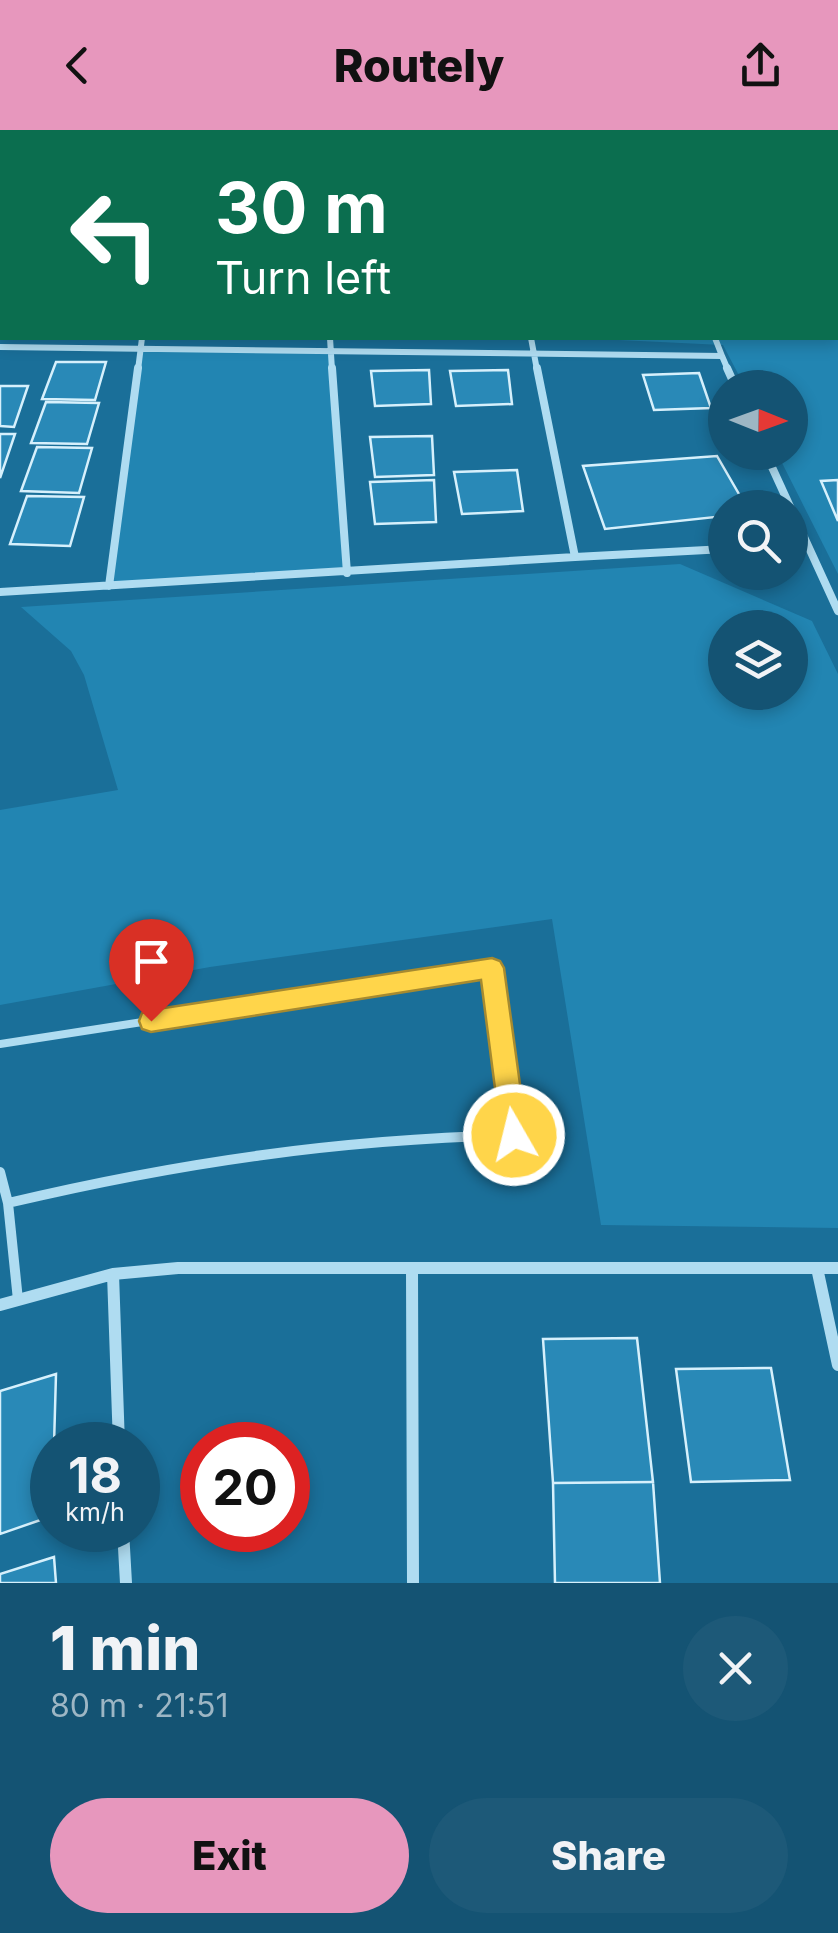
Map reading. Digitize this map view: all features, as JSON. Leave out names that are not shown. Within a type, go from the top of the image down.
[{"type":"street","points":[[110,586],[142,340]]},
{"type":"street","points":[[330,340],[347,572]]},
{"type":"street","points":[[531,340],[576,557]]},
{"type":"street","points":[[716,340],[728,370]]},
{"type":"street","points":[[0,347],[722,356]]},
{"type":"street","points":[[808,547],[838,611]]},
{"type":"street","points":[[0,592],[708,550]]},
{"type":"street","points":[[0,1305],[113,1274],[178,1268],[838,1268]]},
{"type":"street","points":[[817,1268],[838,1365]]},
{"type":"street","points":[[412,1269],[413,1583]]},
{"type":"street","points":[[113,1274],[118,1422]]},
{"type":"street","points":[[124,1552],[126,1583]]},
{"type":"lane","points":[[0,1044],[492,968],[514,1135],[390,1138],[264,1152],[134,1174],[8,1203]]},
{"type":"lane","points":[[0,1172],[8,1203],[18,1300]]},
{"type":"shaded area","points":[[619,340],[838,340],[838,574],[808,514],[808,490],[796,490],[786,470],[808,470],[808,370],[736,370],[723,345]]},
{"type":"shaded area","points":[[140,348],[333,351],[347,573],[109,586]]},
{"type":"shaded area","points":[[680,564],[708,576],[708,590],[740,590],[787,610],[708,610],[708,710],[808,710],[808,619],[812,621],[838,674],[838,1228],[601,1225],[552,919],[210,967],[0,1005],[0,810],[118,790],[84,675],[71,651],[21,607]]},
{"type":"building","points":[[56,362],[106,362],[95,400],[42,399]]},
{"type":"building","points":[[429,370],[431,404],[375,406],[371,371]]},
{"type":"building","points":[[508,370],[512,404],[456,406],[450,371]]},
{"type":"building","points":[[699,373],[708,408],[654,410],[643,375]]},
{"type":"building","points":[[0,386],[28,386],[14,427],[0,426]]},
{"type":"building","points":[[46,402],[99,403],[87,444],[31,443]]},
{"type":"building","points":[[0,434],[15,434],[0,478]]},
{"type":"building","points":[[432,436],[434,475],[375,477],[370,437]]},
{"type":"building","points":[[37,447],[92,448],[79,493],[21,491]]},
{"type":"building","points":[[708,457],[708,470],[725,470],[737,490],[708,490],[708,518],[605,529],[583,466]]},
{"type":"building","points":[[517,470],[523,511],[462,514],[454,472]]},
{"type":"building","points":[[434,480],[436,522],[375,524],[370,482]]},
{"type":"building","points":[[838,480],[838,521],[821,481]]},
{"type":"building","points":[[27,496],[84,497],[70,546],[10,544]]},
{"type":"building","points":[[637,1338],[653,1482],[553,1483],[543,1339]]},
{"type":"building","points":[[771,1368],[790,1480],[691,1482],[676,1369]]},
{"type":"building","points":[[56,1374],[55,1422],[30,1422],[30,1524],[0,1534],[0,1391]]},
{"type":"building","points":[[653,1482],[660,1583],[555,1583],[553,1483]]},
{"type":"building","points":[[54,1557],[56,1583],[0,1583],[0,1574]]},
{"type":"route","points":[[151,1021],[492,968],[514,1135]]}]
